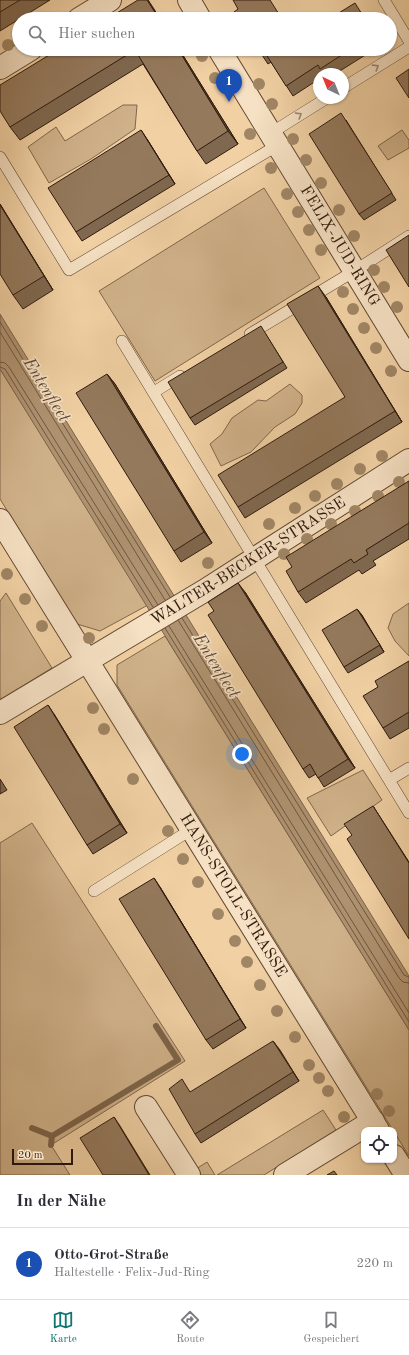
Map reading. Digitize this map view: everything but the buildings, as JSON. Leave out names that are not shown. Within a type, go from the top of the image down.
[{"type":"street","points":[[90,12],[110,0]]},
{"type":"street","points":[[189,0],[196,12]]},
{"type":"street","points":[[0,68],[20,56]]},
{"type":"street","name":"FELIX-JUD-RING","points":[[223,56],[356,270],[409,360]]},
{"type":"street","name":"WALTER-BECKER-STRASSE","points":[[86,662],[204,591],[409,460]]},
{"type":"street","name":"HANS-STOLL-STRASSE","points":[[0,520],[86,662],[376,1125]]},
{"type":"street","points":[[0,713],[86,662]]},
{"type":"street","points":[[146,1108],[189,1175]]},
{"type":"street","points":[[285,1175],[376,1125]]},
{"type":"street","points":[[397,1161],[406,1175]]},
{"type":"lane","points":[[384,0],[391,12]]},
{"type":"lane","points":[[397,21],[409,41]]},
{"type":"lane","points":[[397,54],[409,47]]},
{"type":"lane","points":[[349,84],[395,56]]},
{"type":"lane","points":[[0,157],[69,270],[275,139],[319,104]]},
{"type":"lane","points":[[239,340],[356,270],[409,236]]},
{"type":"lane","points":[[122,341],[409,813]]},
{"type":"lane","points":[[154,392],[187,372]]},
{"type":"lane","points":[[389,780],[409,768]]},
{"type":"lane","points":[[94,892],[192,829]]},
{"type":"shaded area","points":[[123,105],[137,105],[135,129],[91,159],[49,183],[28,147],[56,127],[65,141]]},
{"type":"shaded area","points":[[402,130],[409,140],[409,148],[388,160],[378,146]]},
{"type":"shaded area","points":[[264,188],[320,278],[155,381],[99,291]]},
{"type":"shaded area","points":[[0,369],[148,605],[100,631],[77,624],[0,499]]},
{"type":"shaded area","points":[[290,384],[302,395],[302,403],[295,414],[275,427],[251,452],[221,466],[210,444],[222,434],[232,418],[258,400],[266,401]]},
{"type":"shaded area","points":[[6,593],[52,668],[0,700],[0,601]]},
{"type":"shaded area","points":[[409,603],[409,656],[395,641],[388,628],[393,614]]},
{"type":"shaded area","points":[[165,636],[409,1030],[409,1156],[397,1137],[397,1127],[391,1127],[117,685],[117,665]]},
{"type":"shaded area","points":[[363,770],[382,800],[331,836],[307,798]]},
{"type":"shaded area","points":[[32,823],[185,1061],[51,1145],[70,1175],[0,1175],[0,843]]},
{"type":"shaded area","points":[[323,1110],[336,1130],[264,1175],[217,1175]]},
{"type":"shaded area","points":[[207,1162],[215,1175],[200,1175],[196,1169]]},
{"type":"water","name":"Entenfleet","points":[[0,314],[409,976],[409,1030],[0,369]]},
{"type":"waterway","points":[[32,1128],[52,1136],[178,1060],[156,1026]]},
{"type":"waterway","points":[[51,1145],[52,1136]]},
{"type":"place","name":"Otto-Grot-Straße","points":[[229,102]]}]
